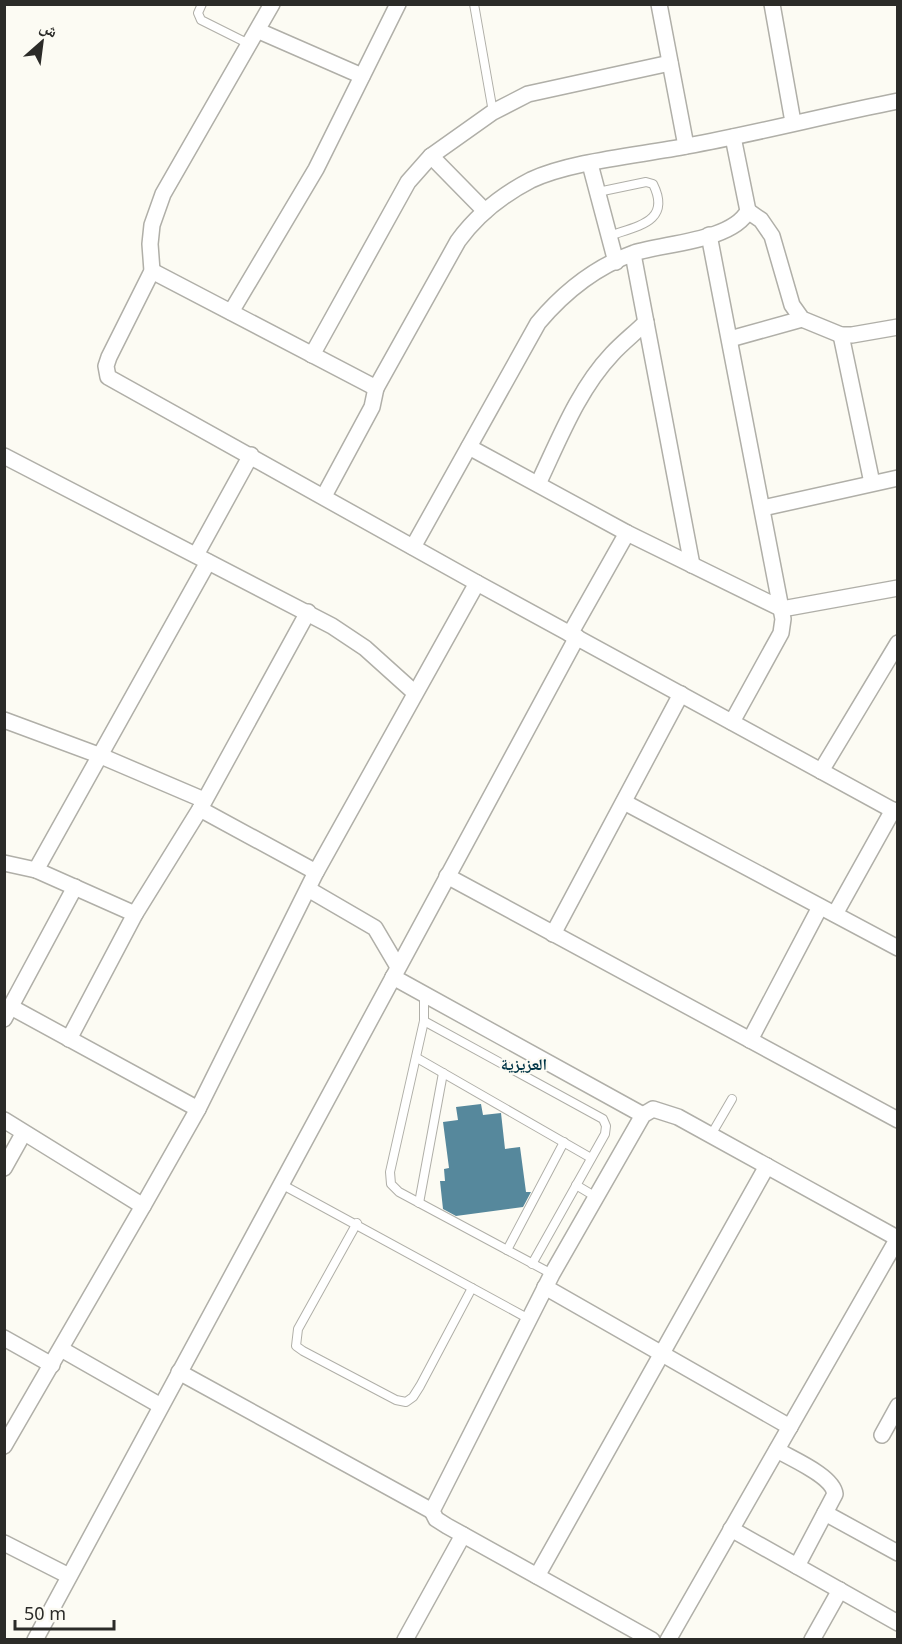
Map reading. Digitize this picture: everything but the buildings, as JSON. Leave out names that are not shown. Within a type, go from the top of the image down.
[{"type":"street","points":[[272,4],[251,45],[163,194],[152,225],[150,244],[152,271],[106,366],[108,377],[573,636],[895,811],[835,915]]},
{"type":"street","points":[[231,312],[316,169],[398,4]]},
{"type":"street","points":[[658,4],[686,146]]},
{"type":"street","points":[[772,4],[793,122]]},
{"type":"street","points":[[259,31],[362,76]]},
{"type":"street","points":[[312,355],[408,182],[431,156],[494,112],[528,94],[670,63]]},
{"type":"street","points":[[324,496],[372,407],[376,388],[458,241],[472,221],[511,191],[533,179],[559,170],[734,137],[793,122],[897,101]]},
{"type":"street","points":[[413,547],[538,323],[560,296],[587,277],[633,254],[709,235],[734,226],[743,220],[748,211],[734,137]]},
{"type":"street","points":[[431,156],[485,211]]},
{"type":"street","points":[[590,164],[616,262]]},
{"type":"street","points":[[748,211],[761,220],[772,236],[792,305],[802,319],[841,334],[852,335],[897,327]]},
{"type":"street","points":[[709,235],[782,609],[781,633],[732,722]]},
{"type":"street","points":[[633,254],[692,564]]},
{"type":"street","points":[[152,271],[376,388]]},
{"type":"street","points":[[730,339],[802,319]]},
{"type":"street","points":[[538,484],[588,386],[611,354],[646,322]]},
{"type":"street","points":[[841,334],[873,483]]},
{"type":"street","points":[[469,447],[627,533],[782,609],[897,588]]},
{"type":"street","points":[[36,870],[100,756],[202,559],[251,455]]},
{"type":"street","points":[[4,456],[308,612],[351,637],[415,693]]},
{"type":"street","points":[[763,508],[897,478]]},
{"type":"street","points":[[35,1640],[396,972],[627,533]]},
{"type":"street","points":[[4,1446],[198,1109],[316,872],[477,583]]},
{"type":"street","points":[[69,1039],[135,914],[202,804],[308,612]]},
{"type":"street","points":[[821,771],[891,671],[897,644]]},
{"type":"street","points":[[554,934],[681,694]]},
{"type":"street","points":[[4,720],[100,756],[202,804],[316,872]]},
{"type":"street","points":[[624,802],[897,948]]},
{"type":"street","points":[[4,863],[36,870],[135,914]]},
{"type":"street","points":[[447,876],[897,1120]]},
{"type":"street","points":[[75,887],[8,1013],[69,1039],[198,1109]]},
{"type":"street","points":[[308,889],[375,928],[396,972],[424,994],[642,1115]]},
{"type":"street","points":[[750,1040],[820,907]]},
{"type":"street","points":[[432,1510],[529,1318],[642,1115],[653,1109],[664,1111],[711,1135],[897,1238],[668,1640]]},
{"type":"street","points":[[4,1120],[143,1206]]},
{"type":"street","points":[[4,1168],[24,1134]]},
{"type":"street","points":[[537,1576],[767,1166]]},
{"type":"street","points":[[549,1281],[661,1355],[790,1427]]},
{"type":"street","points":[[4,1338],[52,1365]]},
{"type":"street","points":[[61,1349],[161,1406]]},
{"type":"street","points":[[179,1372],[432,1510],[436,1519],[463,1535],[652,1640]]},
{"type":"street","points":[[882,1435],[897,1406]]},
{"type":"street","points":[[777,1450],[827,1479],[834,1486],[835,1494],[797,1566]]},
{"type":"street","points":[[825,1513],[897,1553]]},
{"type":"street","points":[[732,1529],[897,1623]]},
{"type":"street","points":[[405,1640],[463,1535]]},
{"type":"street","points":[[4,1543],[69,1576]]},
{"type":"street","points":[[812,1640],[840,1590]]},
{"type":"lane","points":[[202,4],[198,13],[201,20],[251,45]]},
{"type":"lane","points":[[474,4],[494,112]]},
{"type":"lane","points":[[598,192],[646,182],[653,184],[656,190],[658,208],[655,217],[649,222],[609,236]]},
{"type":"lane","points":[[424,994],[424,1021],[390,1172],[391,1184],[399,1192],[532,1264],[549,1281]]},
{"type":"lane","points":[[424,1021],[525,1074],[603,1119],[606,1125],[604,1134],[532,1264]]},
{"type":"lane","points":[[525,1074],[535,1055]]},
{"type":"lane","points":[[417,1058],[591,1158]]},
{"type":"lane","points":[[419,1203],[443,1072]]},
{"type":"lane","points":[[711,1135],[732,1099]]},
{"type":"lane","points":[[507,1250],[564,1142]]},
{"type":"lane","points":[[281,1184],[529,1318]]},
{"type":"lane","points":[[576,1185],[596,1197]]},
{"type":"lane","points":[[357,1224],[298,1329],[296,1346],[303,1351],[396,1400],[406,1402],[413,1397],[420,1386],[472,1288]]},
{"type":"district","name":"العزيزية","points":[[524,1064]]}]
